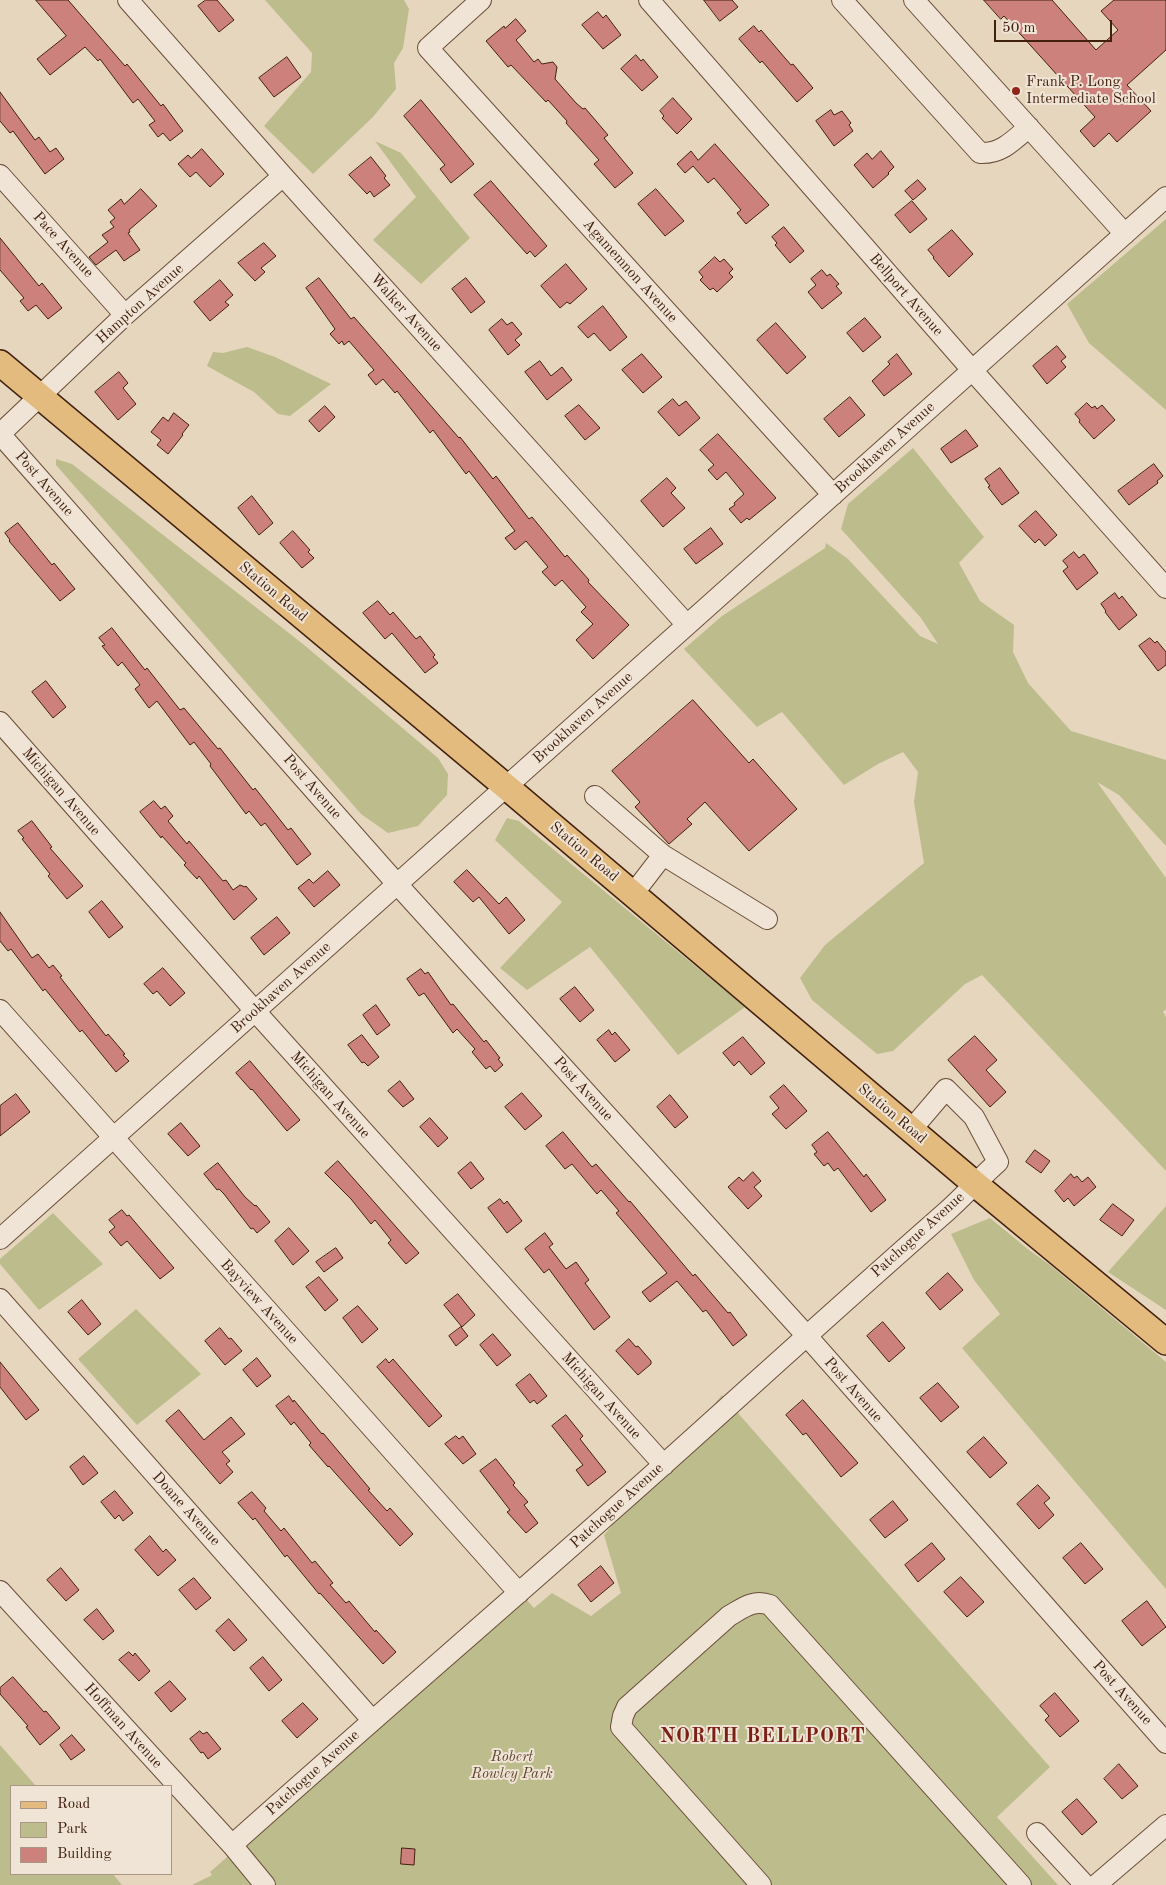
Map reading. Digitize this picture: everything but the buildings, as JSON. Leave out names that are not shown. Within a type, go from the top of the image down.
[{"type":"main road","name":"Station Road","points":[[0,363],[506,786],[974,1183],[1166,1342]]},
{"type":"street","name":"Walker Avenue","points":[[128,0],[283,176],[687,625]]},
{"type":"street","name":"Agamemnon Avenue","points":[[480,0],[428,48],[833,495]]},
{"type":"street","name":"Bellport Avenue","points":[[649,0],[972,370],[1166,588]]},
{"type":"street","points":[[842,0],[980,153],[990,153],[1006,147],[1029,127]]},
{"type":"street","points":[[914,0],[1125,234]]},
{"type":"street","name":"Pace Avenue","points":[[0,175],[126,315]]},
{"type":"street","name":"Hampton Avenue","points":[[0,434],[126,315],[283,176]]},
{"type":"street","name":"Brookhaven Avenue","points":[[0,1239],[1166,197]]},
{"type":"street","name":"Post Avenue","points":[[0,434],[397,884],[806,1335],[1166,1743]]},
{"type":"street","name":"Michigan Avenue","points":[[0,722],[255,1011],[664,1465]]},
{"type":"street","points":[[595,796],[663,855],[767,919]]},
{"type":"street","points":[[633,894],[663,855]]},
{"type":"street","name":"Bayview Avenue","points":[[0,1010],[519,1594]]},
{"type":"street","name":"Patchogue Avenue","points":[[232,1846],[372,1720],[519,1594],[664,1465],[806,1335],[951,1207],[998,1162],[974,1117],[946,1089],[911,1130]]},
{"type":"street","name":"Doane Avenue","points":[[0,1299],[372,1720]]},
{"type":"street","name":"Hoffman Avenue","points":[[0,1590],[232,1846],[265,1885]]},
{"type":"street","points":[[761,1885],[621,1727],[623,1716],[628,1706],[729,1616],[748,1605],[761,1601],[770,1605],[1021,1885]]},
{"type":"street","points":[[1096,1885],[1166,1825]]},
{"type":"street","points":[[1037,1832],[1085,1885]]},
{"type":"green space","points":[[265,0],[404,0],[409,9],[403,48],[394,63],[396,89],[373,117],[313,174],[264,126],[311,72],[312,53]]},
{"type":"green space","points":[[375,141],[401,153],[470,238],[421,284],[373,240],[416,197]]},
{"type":"green space","points":[[1166,219],[1166,410],[1089,343],[1067,304]]},
{"type":"green space","points":[[247,347],[275,357],[331,384],[290,416],[278,414],[254,392],[207,366],[213,352],[223,353]]},
{"type":"green space","points":[[913,448],[984,537],[959,563],[980,601],[1014,625],[1013,652],[1028,683],[1071,731],[1166,760],[1166,846],[1119,795],[1097,782],[1166,878],[1166,1009],[1163,1012],[1166,1017],[1166,1171],[982,975],[965,984],[893,1051],[877,1054],[812,1000],[800,978],[825,945],[924,863],[914,802],[918,772],[903,752],[878,764],[844,785],[782,712],[757,727],[684,649],[722,616],[825,548],[826,543],[848,559],[920,636],[938,644],[921,618],[841,529],[848,504]]},
{"type":"green space","points":[[56,459],[72,464],[303,644],[438,758],[448,774],[447,795],[418,826],[388,833],[361,814],[56,465]]},
{"type":"green space","points":[[507,818],[519,821],[745,1007],[678,1055],[590,947],[527,990],[500,968],[562,902],[495,840]]},
{"type":"green space","points":[[1166,1206],[1166,1310],[1108,1272]]},
{"type":"green space","points":[[53,1213],[103,1264],[39,1310],[0,1264],[0,1259]]},
{"type":"green space","points":[[990,1218],[1050,1265],[1166,1362],[1166,1589],[962,1348],[1000,1314],[974,1280],[951,1234]]},
{"type":"green space","points":[[136,1309],[201,1374],[137,1425],[78,1359]]},
{"type":"green space","name":"Robert Rowley Park","points":[[722,1395],[1050,1767],[997,1817],[1058,1885],[192,1885],[212,1875],[210,1872],[524,1597],[534,1608],[552,1593],[591,1616],[621,1593],[604,1535]]},
{"type":"green space","points":[[0,1745],[35,1785],[10,1785],[10,1875],[114,1875],[122,1885],[0,1885]]},
{"type":"place","name":"Frank P. Long Intermediate School","points":[[1016,91]]},
{"type":"district","name":"NORTH BELLPORT","points":[[763,1737]]}]
